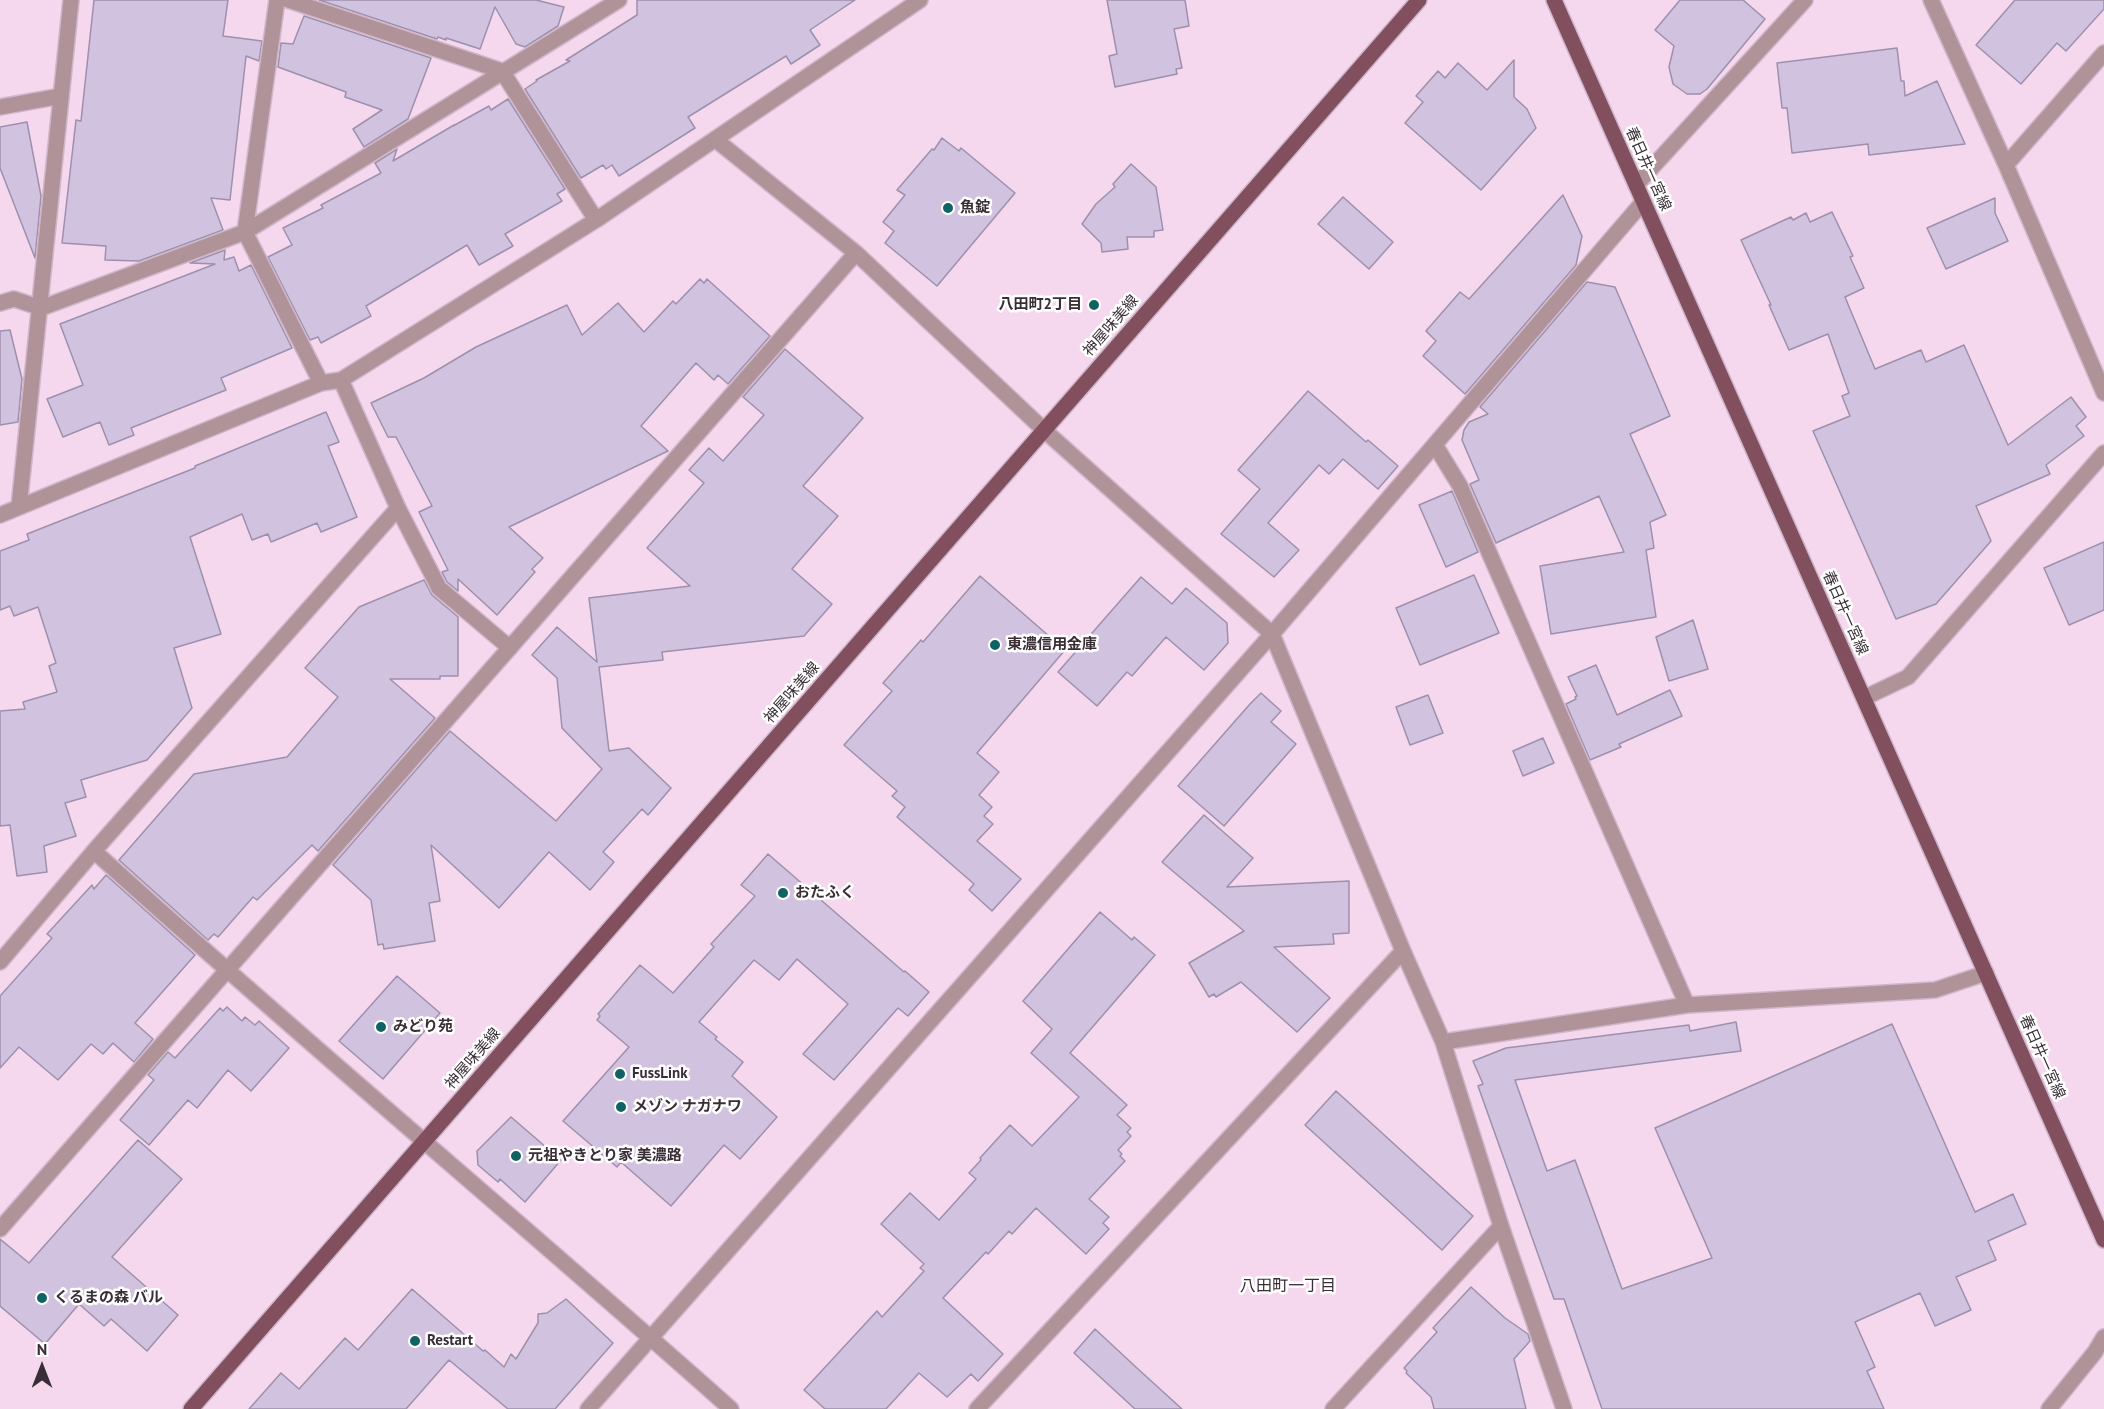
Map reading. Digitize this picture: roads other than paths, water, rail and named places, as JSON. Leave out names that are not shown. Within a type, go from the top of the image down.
[{"type":"main road","name":"神屋味美線","points":[[191,1409],[1419,0]]},
{"type":"main road","name":"春日井一宮線","points":[[1554,0],[2104,1240]]},
{"type":"street","points":[[19,507],[71,0]]},
{"type":"street","points":[[277,0],[245,232],[321,383]]},
{"type":"street","points":[[288,0],[502,71],[596,220]]},
{"type":"street","points":[[0,303],[14,299],[41,308],[245,232],[619,0]]},
{"type":"street","points":[[0,514],[321,383],[341,380],[596,220],[920,0]]},
{"type":"street","points":[[1635,185],[1805,0]]},
{"type":"street","points":[[1931,0],[2006,165],[2104,393]]},
{"type":"street","points":[[2006,165],[2104,53]]},
{"type":"street","points":[[0,107],[61,96]]},
{"type":"street","points":[[716,140],[855,254],[1044,430],[1272,634],[1403,951],[1443,1041],[1564,1409]]},
{"type":"street","points":[[588,1409],[1272,634],[1643,202]]},
{"type":"street","points":[[0,1229],[855,254]]},
{"type":"street","points":[[341,380],[398,508],[439,588],[510,648]]},
{"type":"street","points":[[1435,445],[1460,486],[1687,1005]]},
{"type":"street","points":[[1864,698],[1908,677],[2104,453]]},
{"type":"street","points":[[0,962],[94,851],[398,508]]},
{"type":"street","points":[[94,851],[226,971],[425,1141],[731,1409]]},
{"type":"street","points":[[977,1409],[1403,951]]},
{"type":"street","points":[[1443,1041],[1687,1005],[1935,990],[1986,974]]},
{"type":"street","points":[[1333,1409],[1502,1226]]},
{"type":"street","points":[[2049,1409],[2095,1352],[2104,1336]]},
{"type":"place","name":"魚錠","points":[[948,208]]},
{"type":"place","name":"八田町2丁目","points":[[1094,305]]},
{"type":"place","name":"東濃信用金庫","points":[[995,645]]},
{"type":"place","name":"おたふく","points":[[783,893]]},
{"type":"place","name":"みどり苑","points":[[381,1027]]},
{"type":"place","name":"FussLink","points":[[620,1074]]},
{"type":"place","name":"メゾン ナガナワ","points":[[621,1107]]},
{"type":"place","name":"元祖やきとり家 美濃路","points":[[516,1156]]},
{"type":"place","name":"くるまの森 バル","points":[[42,1298]]},
{"type":"place","name":"Restart","points":[[415,1341]]},
{"type":"district","name":"八田町一丁目","points":[[1288,1286]]}]
